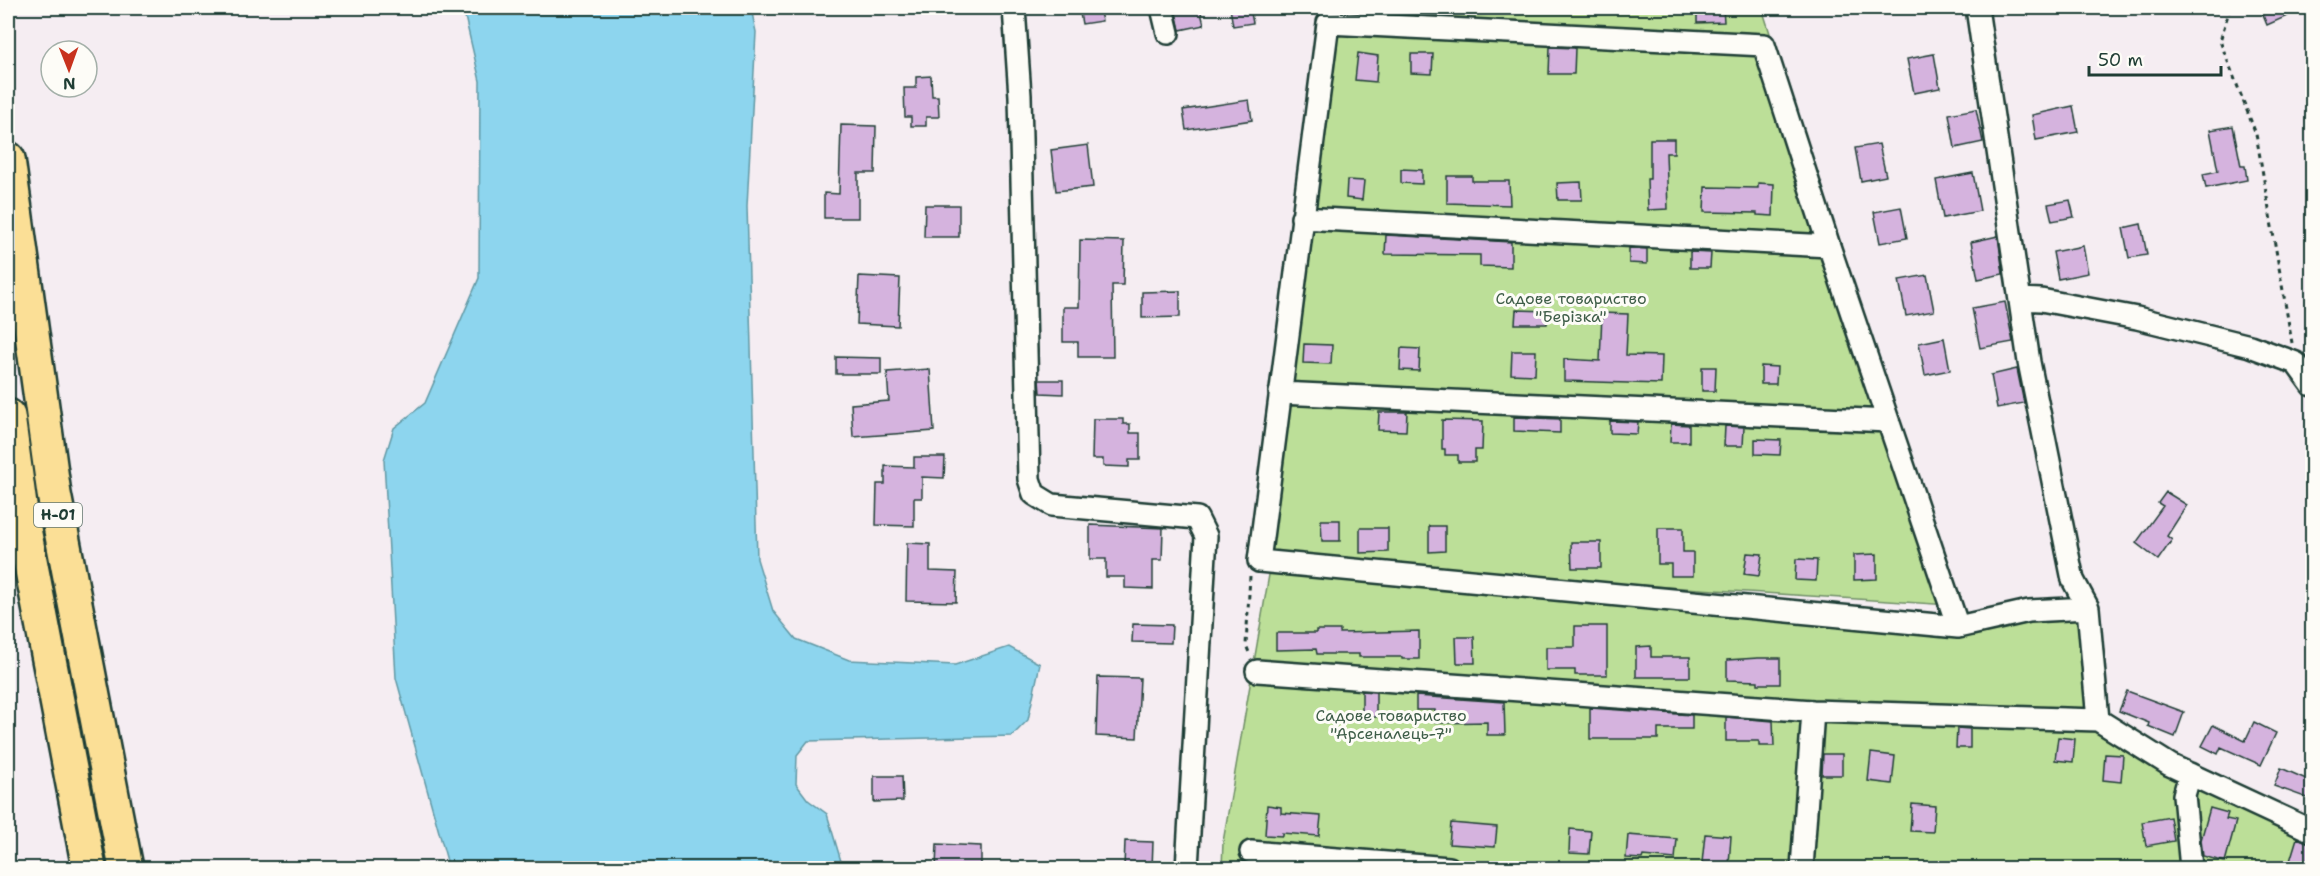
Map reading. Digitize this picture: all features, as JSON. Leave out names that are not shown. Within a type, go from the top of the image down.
[{"type":"main road","name":"Н-01","points":[[8,159],[54,494],[126,868]]},
{"type":"main road","name":"Н-01","points":[[8,416],[21,513],[89,868]]},
{"type":"street","points":[[1014,8],[1020,96],[1029,479],[1034,494],[1052,505],[1197,519],[1206,536],[1187,868]]},
{"type":"street","points":[[1162,8],[1168,33]]},
{"type":"street","points":[[1977,8],[2029,362],[2073,580],[2088,608],[2098,720]]},
{"type":"street","points":[[1958,627],[1829,246],[1764,45],[1328,23],[1258,561],[1958,627],[2029,611],[2088,608]]},
{"type":"street","points":[[1302,218],[1829,246]]},
{"type":"street","points":[[2020,299],[2041,300],[2137,318],[2250,346],[2296,363],[2313,385]]},
{"type":"street","points":[[1280,393],[1888,421]]},
{"type":"street","points":[[1257,671],[1813,711],[2098,720],[2170,765],[2313,831]]},
{"type":"street","points":[[1802,868],[1813,711]]},
{"type":"street","points":[[2190,774],[2184,795],[2191,868]]},
{"type":"street","points":[[1251,852],[1449,868]]},
{"type":"path","points":[[2230,8],[2220,41],[2256,134],[2296,363]]},
{"type":"path","points":[[1257,671],[1246,645],[1250,576],[1258,561]]},
{"type":"green space","name":"Садове товариство \"Берізка\"","points":[[1339,8],[1762,8],[1950,605],[1259,561]]},
{"type":"green space","name":"Садове товариство \"Арсеналець-7\"","points":[[1270,569],[1958,627],[2088,608],[2098,720],[2312,829],[2312,868],[1222,868],[1223,842]]},
{"type":"water","points":[[463,8],[751,8],[756,32],[747,206],[757,559],[773,611],[796,639],[849,660],[955,665],[1009,647],[1040,664],[1028,720],[1012,736],[808,741],[797,755],[796,784],[808,800],[827,814],[843,868],[449,868],[396,678],[384,460],[394,428],[425,403],[479,278],[480,81]]},
{"type":"building","points":[[1079,8],[1099,8],[1102,21],[1082,24]]},
{"type":"building","points":[[1175,8],[1200,8],[1204,25],[1180,30]]},
{"type":"building","points":[[1230,8],[1250,8],[1253,23],[1233,26]]},
{"type":"building","points":[[1697,8],[1723,8],[1724,22],[1697,23]]},
{"type":"building","points":[[2260,8],[2305,8],[2267,25]]},
{"type":"building","points":[[1550,47],[1575,48],[1574,74],[1549,74]]},
{"type":"building","points":[[1358,53],[1378,56],[1376,82],[1355,80]]},
{"type":"building","points":[[1411,54],[1433,54],[1432,74],[1411,73]]},
{"type":"building","points":[[1934,54],[1940,88],[1914,93],[1907,59]]},
{"type":"building","points":[[931,76],[932,96],[938,96],[939,117],[926,117],[926,126],[911,126],[911,117],[905,117],[904,88],[916,88],[916,77]]},
{"type":"building","points":[[1249,100],[1252,120],[1186,130],[1183,110]]},
{"type":"building","points":[[2073,106],[2078,132],[2036,140],[2032,115]]},
{"type":"building","points":[[1976,109],[1983,142],[1955,148],[1949,114]]},
{"type":"building","points":[[841,125],[876,126],[875,173],[858,173],[858,218],[824,218],[824,193],[839,194]]},
{"type":"building","points":[[2233,126],[2241,166],[2245,166],[2247,180],[2206,188],[2203,174],[2218,171],[2210,130]]},
{"type":"building","points":[[1650,139],[1674,139],[1674,153],[1666,153],[1668,209],[1648,210],[1647,179],[1650,179]]},
{"type":"building","points":[[1879,144],[1886,176],[1861,181],[1855,148]]},
{"type":"building","points":[[1088,145],[1093,187],[1056,191],[1051,150]]},
{"type":"building","points":[[1401,169],[1422,170],[1422,184],[1401,183]]},
{"type":"building","points":[[1973,173],[1980,211],[1943,218],[1936,180]]},
{"type":"building","points":[[1447,176],[1472,176],[1472,181],[1509,181],[1510,205],[1447,203]]},
{"type":"building","points":[[1347,180],[1364,181],[1362,200],[1346,198]]},
{"type":"building","points":[[1581,182],[1582,200],[1558,200],[1557,183]]},
{"type":"building","points":[[1758,183],[1774,184],[1773,216],[1757,215],[1757,213],[1704,212],[1705,187],[1758,188]]},
{"type":"building","points":[[2070,200],[2074,217],[2052,221],[2048,204]]},
{"type":"building","points":[[925,205],[959,205],[959,237],[924,237]]},
{"type":"building","points":[[1901,207],[1907,238],[1880,243],[1874,212]]},
{"type":"building","points":[[2141,224],[2147,255],[2129,258],[2123,228]]},
{"type":"building","points":[[1386,235],[1511,242],[1511,267],[1480,266],[1480,255],[1385,254]]},
{"type":"building","points":[[1998,236],[2003,274],[1978,279],[1971,242]]},
{"type":"building","points":[[1080,240],[1124,241],[1123,285],[1112,285],[1113,357],[1078,357],[1078,342],[1063,342],[1063,307],[1079,307]]},
{"type":"building","points":[[2083,246],[2088,273],[2058,279],[2053,252]]},
{"type":"building","points":[[1629,248],[1647,249],[1647,264],[1629,263]]},
{"type":"building","points":[[1690,252],[1711,253],[1710,268],[1690,268]]},
{"type":"building","points":[[1927,275],[1934,311],[1906,316],[1899,280]]},
{"type":"building","points":[[859,276],[900,278],[898,326],[857,324]]},
{"type":"building","points":[[1180,291],[1180,317],[1142,318],[1142,292]]},
{"type":"building","points":[[2005,302],[2013,342],[1980,348],[1972,308]]},
{"type":"building","points":[[1516,310],[1548,311],[1547,324],[1515,324]]},
{"type":"building","points":[[1602,313],[1628,314],[1626,355],[1662,356],[1661,384],[1564,381],[1564,359],[1600,361]]},
{"type":"building","points":[[1944,338],[1950,370],[1925,375],[1919,343]]},
{"type":"building","points":[[1304,344],[1332,345],[1331,364],[1303,363]]},
{"type":"building","points":[[1401,348],[1420,349],[1419,371],[1400,370]]},
{"type":"building","points":[[1512,351],[1536,351],[1535,375],[1511,374]]},
{"type":"building","points":[[836,357],[881,358],[881,374],[836,374]]},
{"type":"building","points":[[1761,366],[1777,367],[1776,384],[1761,384]]},
{"type":"building","points":[[1702,367],[1716,367],[1715,391],[1702,391]]},
{"type":"building","points":[[930,369],[934,431],[853,437],[851,404],[889,401],[887,372]]},
{"type":"building","points":[[2017,369],[2024,403],[1997,408],[1991,375]]},
{"type":"building","points":[[1039,380],[1063,380],[1063,394],[1040,393]]},
{"type":"building","points":[[1379,412],[1407,412],[1406,431],[1378,430]]},
{"type":"building","points":[[1514,417],[1560,419],[1560,433],[1514,431]]},
{"type":"building","points":[[1093,419],[1123,419],[1123,424],[1130,424],[1130,433],[1140,433],[1140,460],[1129,460],[1129,467],[1103,466],[1103,459],[1092,459]]},
{"type":"building","points":[[1442,420],[1483,421],[1482,450],[1475,450],[1475,462],[1458,462],[1458,455],[1445,455],[1445,449],[1442,449]]},
{"type":"building","points":[[1610,421],[1638,422],[1637,434],[1610,433]]},
{"type":"building","points":[[1671,424],[1689,425],[1689,442],[1670,442]]},
{"type":"building","points":[[1725,426],[1744,427],[1743,446],[1724,446]]},
{"type":"building","points":[[1755,439],[1781,440],[1780,455],[1755,454]]},
{"type":"building","points":[[914,457],[945,457],[944,478],[922,477],[922,498],[914,498],[914,526],[876,525],[877,484],[885,484],[885,466],[914,467]]},
{"type":"building","points":[[2166,492],[2187,505],[2167,536],[2172,540],[2158,560],[2136,543],[2163,506],[2158,503]]},
{"type":"building","points":[[1321,520],[1340,520],[1340,541],[1322,541]]},
{"type":"building","points":[[1090,525],[1163,528],[1162,560],[1153,560],[1153,589],[1125,588],[1125,577],[1106,577],[1106,559],[1090,559]]},
{"type":"building","points":[[1429,526],[1445,526],[1445,551],[1429,552]]},
{"type":"building","points":[[1360,528],[1388,528],[1388,552],[1360,553]]},
{"type":"building","points":[[1658,528],[1683,528],[1683,552],[1693,552],[1693,576],[1671,576],[1671,564],[1658,564]]},
{"type":"building","points":[[1571,542],[1601,542],[1601,568],[1572,568]]},
{"type":"building","points":[[907,543],[930,544],[930,571],[957,572],[956,602],[906,601]]},
{"type":"building","points":[[1747,553],[1762,554],[1759,576],[1744,574]]},
{"type":"building","points":[[1877,554],[1877,579],[1854,580],[1854,555]]},
{"type":"building","points":[[1796,559],[1817,560],[1816,581],[1795,580]]},
{"type":"building","points":[[1133,624],[1172,625],[1171,643],[1132,642]]},
{"type":"building","points":[[1575,626],[1607,626],[1607,675],[1575,675],[1575,670],[1546,670],[1546,647],[1575,647]]},
{"type":"building","points":[[1316,630],[1340,630],[1340,633],[1419,631],[1419,659],[1359,657],[1359,654],[1317,654],[1316,649],[1276,650],[1276,633],[1316,633]]},
{"type":"building","points":[[1456,637],[1474,637],[1475,663],[1457,663]]},
{"type":"building","points":[[1651,646],[1651,657],[1690,657],[1690,677],[1636,677],[1636,647]]},
{"type":"building","points":[[1780,658],[1780,684],[1727,680],[1727,660]]},
{"type":"building","points":[[1098,677],[1140,678],[1137,738],[1096,736]]},
{"type":"building","points":[[1362,691],[1376,692],[1376,717],[1362,718]]},
{"type":"building","points":[[2127,691],[2184,712],[2175,737],[2119,711]]},
{"type":"building","points":[[1416,696],[1504,702],[1505,735],[1487,735],[1487,722],[1435,723],[1435,710],[1416,710]]},
{"type":"building","points":[[1590,708],[1692,715],[1692,729],[1658,729],[1658,739],[1590,739]]},
{"type":"building","points":[[1726,717],[1773,721],[1774,746],[1759,746],[1759,741],[1726,741]]},
{"type":"building","points":[[2254,722],[2276,733],[2261,765],[2221,747],[2218,754],[2202,746],[2213,725],[2245,741]]},
{"type":"building","points":[[1957,728],[1970,729],[1970,748],[1956,748]]},
{"type":"building","points":[[2058,737],[2075,739],[2073,762],[2055,760]]},
{"type":"building","points":[[1871,753],[1895,756],[1892,784],[1868,781]]},
{"type":"building","points":[[1823,754],[1842,754],[1842,775],[1822,775]]},
{"type":"building","points":[[2105,754],[2123,755],[2121,782],[2103,780]]},
{"type":"building","points":[[2281,768],[2313,782],[2313,800],[2274,786]]},
{"type":"building","points":[[874,776],[902,776],[903,801],[874,802]]},
{"type":"building","points":[[1912,804],[1935,806],[1933,832],[1910,831]]},
{"type":"building","points":[[1267,805],[1281,807],[1281,813],[1321,816],[1319,836],[1282,833],[1282,836],[1265,835]]},
{"type":"building","points":[[2210,808],[2228,813],[2226,819],[2236,821],[2225,862],[2203,856],[2201,840]]},
{"type":"building","points":[[2170,817],[2174,841],[2146,846],[2142,822]]},
{"type":"building","points":[[1451,823],[1497,827],[1495,847],[1449,844]]},
{"type":"building","points":[[1570,829],[1591,831],[1589,854],[1569,853]]},
{"type":"building","points":[[1705,834],[1731,836],[1729,865],[1702,863]]},
{"type":"building","points":[[1628,835],[1677,839],[1675,859],[1643,856],[1642,859],[1626,858]]},
{"type":"building","points":[[2297,838],[2313,844],[2313,868],[2290,861]]},
{"type":"building","points":[[1125,841],[1153,842],[1152,868],[1124,867]]},
{"type":"building","points":[[937,844],[981,846],[981,867],[936,868]]}]
